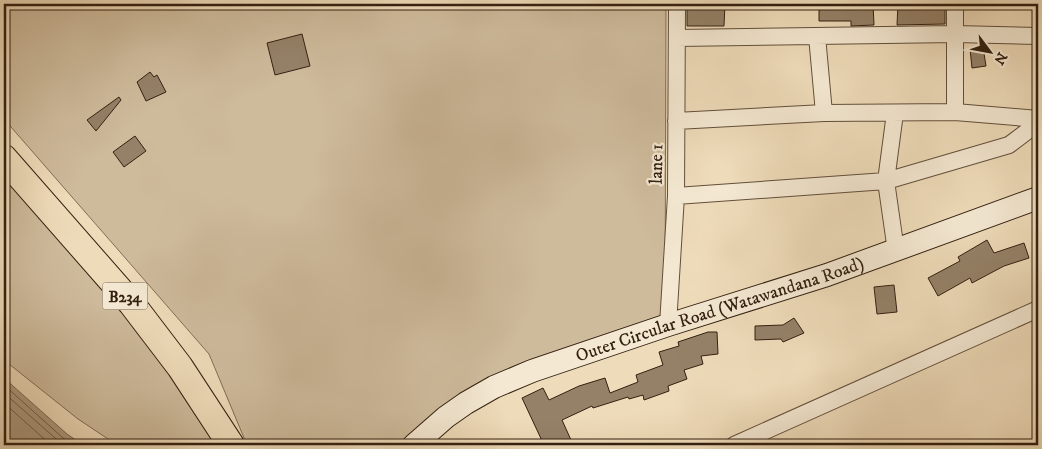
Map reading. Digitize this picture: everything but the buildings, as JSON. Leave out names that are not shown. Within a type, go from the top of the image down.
[{"type":"main road","name":"B234","points":[[4,158],[132,304],[180,367],[231,445]]},
{"type":"main road","name":"Outer Circular Road (Watawandana Road)","points":[[414,445],[459,408],[494,388],[532,371],[668,325],[818,278],[1038,198]]},
{"type":"street","name":"lane 1","points":[[668,325],[676,196],[677,4]]},
{"type":"street","points":[[955,4],[955,112]]},
{"type":"street","points":[[677,38],[955,34],[1038,36]]},
{"type":"street","points":[[817,36],[824,113]]},
{"type":"street","points":[[676,121],[824,113],[955,112],[1038,119]]},
{"type":"street","points":[[894,113],[886,181],[896,251]]},
{"type":"street","points":[[676,196],[886,181],[1009,145],[1038,123]]},
{"type":"street","points":[[734,445],[1038,309]]},
{"type":"shaded area","points":[[4,4],[666,4],[665,314],[531,359],[477,384],[425,420],[399,445],[247,445],[209,354],[4,119]]},
{"type":"shaded area","points":[[4,171],[139,322],[220,445],[117,445],[78,419],[4,360]]},
{"type":"water","points":[[4,378],[67,434],[83,445],[4,445]]}]
